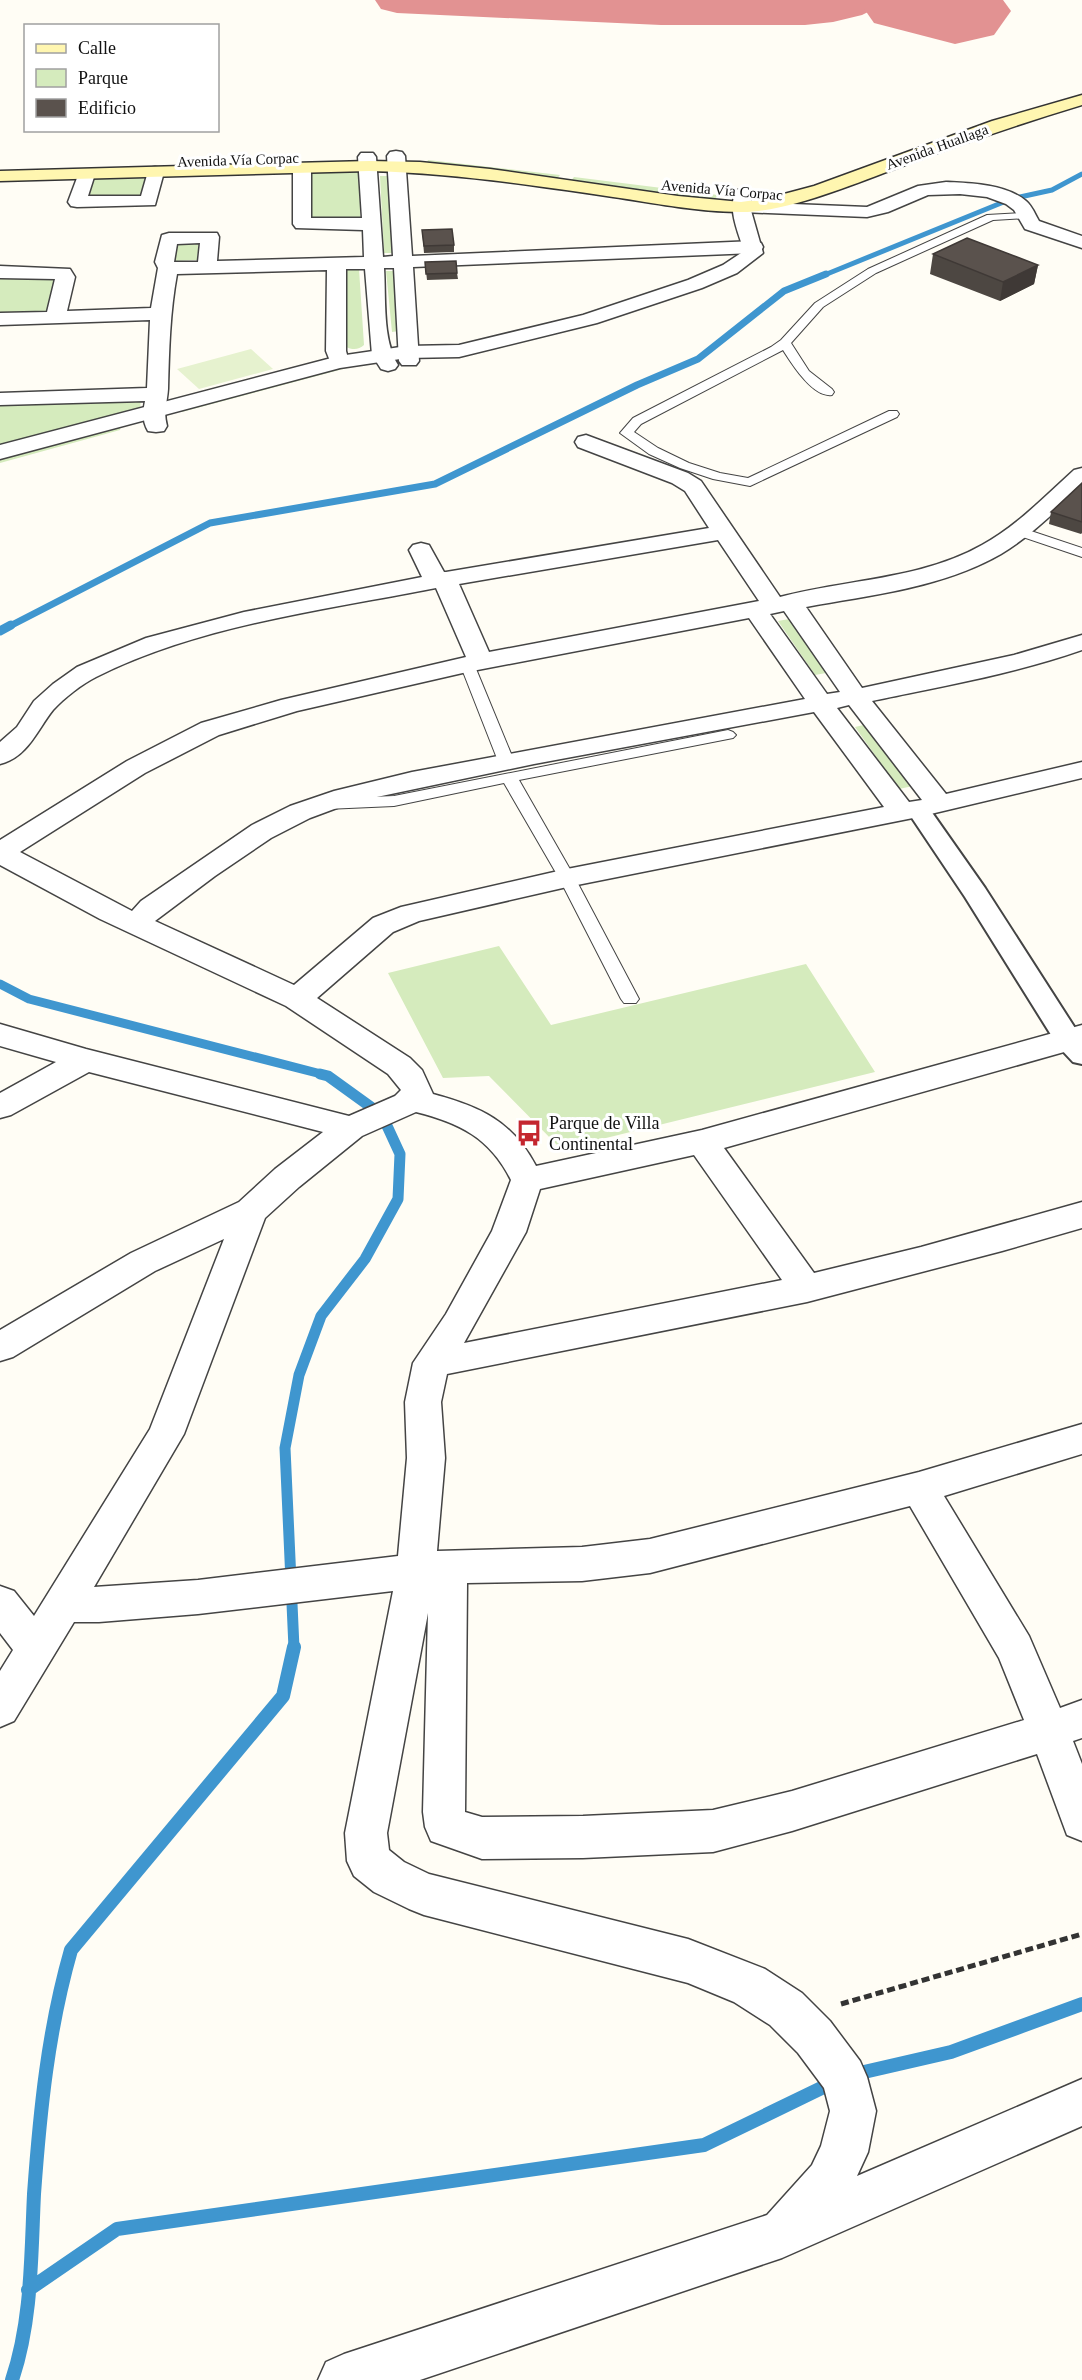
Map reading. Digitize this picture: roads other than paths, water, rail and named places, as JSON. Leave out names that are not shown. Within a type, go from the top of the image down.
[{"type":"main road","name":"Avenida Huallaga","points":[[793,196],[820,190],[998,125],[1082,100]]},
{"type":"main road","name":"Avenida Vía Corpac","points":[[0,176],[302,168],[368,161]]},
{"type":"main road","name":"Avenida Vía Corpac","points":[[0,166],[396,161],[678,201],[742,200],[769,203],[793,196]]},
{"type":"street","points":[[368,161],[372,263],[385,360]]},
{"type":"street","points":[[396,161],[409,334],[408,356]]},
{"type":"street","points":[[302,168],[302,224],[371,224]]},
{"type":"street","points":[[86,174],[77,202],[150,201],[155,172]]},
{"type":"street","points":[[0,469],[155,411],[385,360],[510,340],[617,310],[695,284],[730,269],[754,253],[742,200],[860,213],[878,211],[925,190],[954,188],[1011,199],[1024,210],[1025,216],[1032,225],[1041,230],[1082,242]]},
{"type":"street","points":[[793,196],[799,202],[829,211]]},
{"type":"street","points":[[155,411],[160,314],[168,268],[164,262],[169,239],[210,237],[207,267]]},
{"type":"street","points":[[168,268],[402,262],[754,247]]},
{"type":"street","points":[[337,264],[336,351],[339,362]]},
{"type":"street","points":[[0,272],[63,273],[65,277],[56,317]]},
{"type":"street","points":[[0,319],[160,314]]},
{"type":"street","points":[[0,452],[339,362],[385,360]]},
{"type":"street","points":[[0,399],[155,411]]},
{"type":"street","points":[[586,442],[680,478],[693,486],[773,606],[821,704],[920,808]]},
{"type":"street","points":[[0,1347],[143,1262],[251,1211],[287,1178],[351,1128],[409,1102],[418,1093],[411,1078],[399,1066],[297,999],[110,912],[0,853],[136,767],[210,729],[312,700],[474,663],[915,579],[946,570],[994,549],[1019,531],[1082,475]]},
{"type":"street","points":[[0,756],[27,732],[43,706],[62,689],[87,672],[155,643],[265,615],[440,580],[724,532]]},
{"type":"street","points":[[421,550],[440,580],[474,663]]},
{"type":"street","points":[[527,1180],[702,1142],[1077,1044],[920,808],[856,697],[773,606]]},
{"type":"street","points":[[137,923],[151,908],[258,834],[299,812],[323,804],[404,783],[507,769],[856,697],[1050,654],[1082,642]]},
{"type":"street","points":[[297,999],[384,925],[411,914],[567,878],[1079,776]]},
{"type":"street","points":[[0,1035],[85,1060],[351,1128]]},
{"type":"street","points":[[0,1107],[85,1060]]},
{"type":"street","points":[[409,1102],[458,1113],[485,1127],[505,1143],[517,1159],[527,1180],[509,1233],[458,1324],[431,1363],[423,1402],[426,1458],[419,1570],[366,1833],[369,1861],[389,1877],[424,1894],[688,1961],[749,1985],[786,2009],[814,2037],[844,2077],[852,2111],[844,2152],[830,2182],[782,2234]]},
{"type":"street","points":[[702,1142],[807,1289]]},
{"type":"street","points":[[0,1708],[38,1649],[82,1605],[166,1434],[251,1211]]},
{"type":"street","points":[[431,1363],[807,1289],[1019,1235],[1082,1215]]},
{"type":"street","points":[[82,1605],[198,1597],[419,1570],[582,1564],[651,1556],[919,1488],[1082,1439]]},
{"type":"street","points":[[919,1488],[1015,1649],[1066,1725],[1082,1821]]},
{"type":"street","points":[[419,1570],[446,1827],[463,1834],[482,1838],[583,1837],[713,1831],[792,1811],[1066,1725]]},
{"type":"street","points":[[0,1603],[38,1649]]},
{"type":"street","points":[[344,2380],[782,2234],[1082,2102]]},
{"type":"lane","points":[[893,414],[750,482],[729,479],[678,462],[640,444],[626,433],[637,421],[786,343],[819,304],[872,272],[991,217],[1025,216]]},
{"type":"lane","points":[[786,343],[804,374],[828,392]]},
{"type":"lane","points":[[1019,531],[1082,554]]},
{"type":"lane","points":[[474,663],[507,769],[630,999]]},
{"type":"lane","points":[[507,769],[728,735]]},
{"type":"waterway","points":[[822,276],[1011,199],[1052,190],[1082,174]]},
{"type":"waterway","points":[[8,627],[210,523],[435,484],[637,385],[698,359],[784,291],[826,274]]},
{"type":"waterway","points":[[0,631],[11,625]]},
{"type":"waterway","points":[[0,984],[29,999],[325,1075]]},
{"type":"waterway","points":[[294,1647],[285,1448],[299,1375],[321,1316],[365,1259],[398,1199],[400,1154],[382,1115],[328,1076],[320,1074]]},
{"type":"waterway","points":[[29,2289],[42,2101],[56,2010],[71,1950],[283,1696],[294,1647]]},
{"type":"waterway","points":[[851,2075],[951,2052],[1082,2004]]},
{"type":"waterway","points":[[29,2289],[117,2229],[704,2145],[836,2081]]},
{"type":"waterway","points":[[12,2380],[19,2358],[29,2289]]},
{"type":"place","name":"Parque de Villa Continental","points":[[529,1133]]}]
